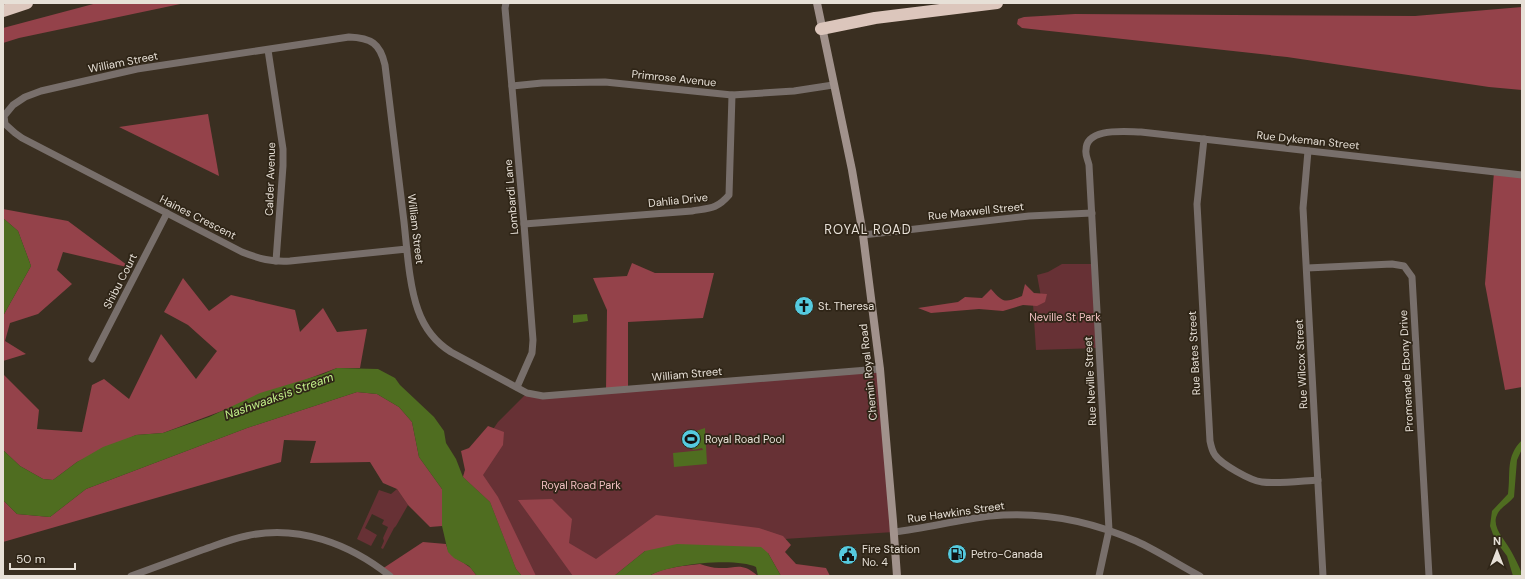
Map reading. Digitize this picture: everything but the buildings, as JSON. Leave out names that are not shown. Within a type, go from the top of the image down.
[{"type":"highway","points":[[3,11],[27,3]]},
{"type":"highway","points":[[822,29],[875,18],[997,3]]},
{"type":"main road","name":"Chemin Royal Road","points":[[817,3],[852,170],[863,235],[880,369],[897,576]]},
{"type":"street","name":"Lombardi Lane","points":[[506,3],[505,8],[533,340],[532,353],[517,387]]},
{"type":"street","name":"William Street","points":[[4,116],[19,100],[41,91],[136,69],[355,37],[361,38],[374,42],[382,53],[385,65],[407,249],[415,302],[421,318],[434,338],[451,352],[527,393],[555,396],[880,369]]},
{"type":"street","name":"Calder Avenue","points":[[268,50],[283,149],[276,262]]},
{"type":"street","name":"Primrose Avenue","points":[[512,86],[548,82],[606,82],[732,95],[794,91],[834,85]]},
{"type":"street","name":"Dahlia Drive","points":[[524,224],[692,211],[721,204],[729,195],[732,95]]},
{"type":"street","name":"Haines Crescent","points":[[4,116],[5,124],[14,133],[242,252],[261,259],[276,262],[407,249]]},
{"type":"street","name":"Rue Dykeman Street","points":[[1092,137],[1104,132],[1141,132],[1522,175]]},
{"type":"street","name":"Rue Neville Street","points":[[1092,137],[1088,141],[1086,150],[1089,165],[1092,213],[1109,530],[1099,576]]},
{"type":"street","name":"Rue Bates Street","points":[[1204,139],[1197,204],[1211,448],[1215,455],[1224,463],[1261,482],[1318,480]]},
{"type":"street","name":"Rue Wilcox Street","points":[[1308,151],[1303,208],[1323,576]]},
{"type":"street","name":"Shibu Court","points":[[92,359],[167,213]]},
{"type":"street","name":"Rue Maxwell Street","points":[[863,235],[1029,216],[1092,213]]},
{"type":"street","name":"Promenade Ebony Drive","points":[[1307,268],[1392,264],[1404,266],[1412,277],[1429,576]]},
{"type":"street","name":"Rue Hawkins Street","points":[[894,532],[991,516],[1016,515],[1059,518],[1109,530],[1137,542],[1200,576]]},
{"type":"street","points":[[131,576],[246,535],[272,533],[313,536],[337,544],[362,556],[390,576]]},
{"type":"green space","name":"Neville St Park","points":[[1062,264],[1095,264],[1099,348],[1036,350],[1033,304],[1041,297],[1037,275],[1048,272]]},
{"type":"green space","name":"Royal Road Park","points":[[880,369],[894,532],[784,539],[768,553],[645,551],[614,576],[522,576],[516,569],[463,477],[465,470],[498,422],[527,393],[535,395]]},
{"type":"green space","points":[[397,489],[408,505],[383,549],[381,548],[384,541],[383,538],[388,527],[382,524],[384,520],[372,514],[365,528],[377,535],[371,546],[357,539],[379,490],[391,494]]},
{"type":"shaded area","points":[[97,3],[185,3],[19,38],[3,43],[3,28]]},
{"type":"shaded area","points":[[1522,7],[1522,90],[1489,87],[1287,57],[1022,28],[1017,24],[1018,19],[1024,17],[1075,14],[1415,16]]},
{"type":"shaded area","points":[[208,114],[219,176],[119,127]]},
{"type":"shaded area","points":[[1494,172],[1522,175],[1522,387],[1505,390],[1485,284]]},
{"type":"shaded area","points":[[3,209],[68,221],[131,268],[63,252],[57,270],[72,284],[38,314],[10,323],[5,341],[26,354],[3,361],[3,316],[31,266],[18,231],[3,218]]},
{"type":"shaded area","points":[[632,263],[655,273],[714,273],[703,318],[628,322],[628,389],[606,391],[607,310],[593,278],[627,276]]},
{"type":"shaded area","points":[[183,278],[209,311],[231,295],[295,310],[300,332],[323,308],[337,332],[367,329],[360,368],[337,368],[163,433],[136,435],[77,462],[53,480],[43,479],[20,466],[3,450],[4,375],[39,410],[37,429],[82,432],[92,385],[104,379],[129,399],[161,334],[196,379],[217,351],[188,325],[164,312]]},
{"type":"shaded area","points":[[1025,284],[1034,293],[1047,294],[1045,302],[1037,306],[1023,305],[1003,311],[979,309],[931,313],[918,308],[958,302],[965,297],[982,298],[991,289],[999,297],[1008,301],[1022,296]]},
{"type":"shaded area","points":[[357,392],[377,394],[399,407],[412,422],[419,457],[442,489],[442,526],[430,527],[408,505],[397,489],[383,483],[370,462],[310,463],[316,441],[284,440],[281,462],[3,542],[3,500],[17,514],[50,517],[86,489],[247,428]]},
{"type":"shaded area","points":[[488,426],[504,432],[503,445],[483,475],[498,497],[536,576],[522,576],[516,569],[490,502],[463,477],[465,470],[461,451],[469,448]]},
{"type":"shaded area","points":[[552,499],[572,519],[569,543],[596,559],[656,515],[759,528],[783,536],[791,545],[785,552],[796,564],[826,568],[830,576],[781,576],[768,553],[645,551],[614,576],[573,576],[518,500]]},
{"type":"shaded area","points":[[423,542],[446,544],[452,555],[472,569],[477,576],[390,576],[382,569]]},
{"type":"shaded area","points":[[700,564],[717,568],[743,567],[752,571],[758,576],[649,576],[667,569]]},
{"type":"water","points":[[3,218],[18,231],[31,266],[3,316]]},
{"type":"water","points":[[587,314],[588,321],[573,323],[573,315]]},
{"type":"water","name":"Nashwaaksis Stream","points":[[337,368],[378,369],[395,378],[400,385],[434,417],[444,431],[446,443],[456,459],[463,477],[490,502],[516,569],[522,576],[477,576],[469,566],[454,558],[448,552],[442,526],[442,489],[419,457],[412,422],[399,407],[377,394],[357,392],[247,428],[86,489],[50,517],[17,514],[3,500],[3,450],[20,466],[43,479],[53,480],[77,462],[103,447],[136,435],[163,433],[209,417],[260,393],[323,374]]},
{"type":"water","points":[[705,428],[707,464],[674,467],[673,453],[703,450],[702,448],[693,450],[684,435]]},
{"type":"water","points":[[1522,440],[1522,449],[1517,460],[1514,497],[1500,510],[1496,520],[1497,529],[1509,547],[1522,574],[1522,576],[1513,576],[1507,556],[1495,540],[1490,526],[1492,511],[1508,494],[1511,459],[1517,446]]},
{"type":"water","points":[[677,544],[761,547],[768,553],[781,576],[758,576],[756,567],[734,562],[718,562],[671,568],[649,576],[614,576],[645,551]]},
{"type":"place","name":"St. Theresa","points":[[804,306]]},
{"type":"place","name":"Royal Road Pool","points":[[691,439]]},
{"type":"place","name":"Petro-Canada","points":[[957,554]]},
{"type":"place","name":"Fire Station No. 4","points":[[848,555]]},
{"type":"district","name":"ROYAL ROAD","points":[[868,229]]}]
